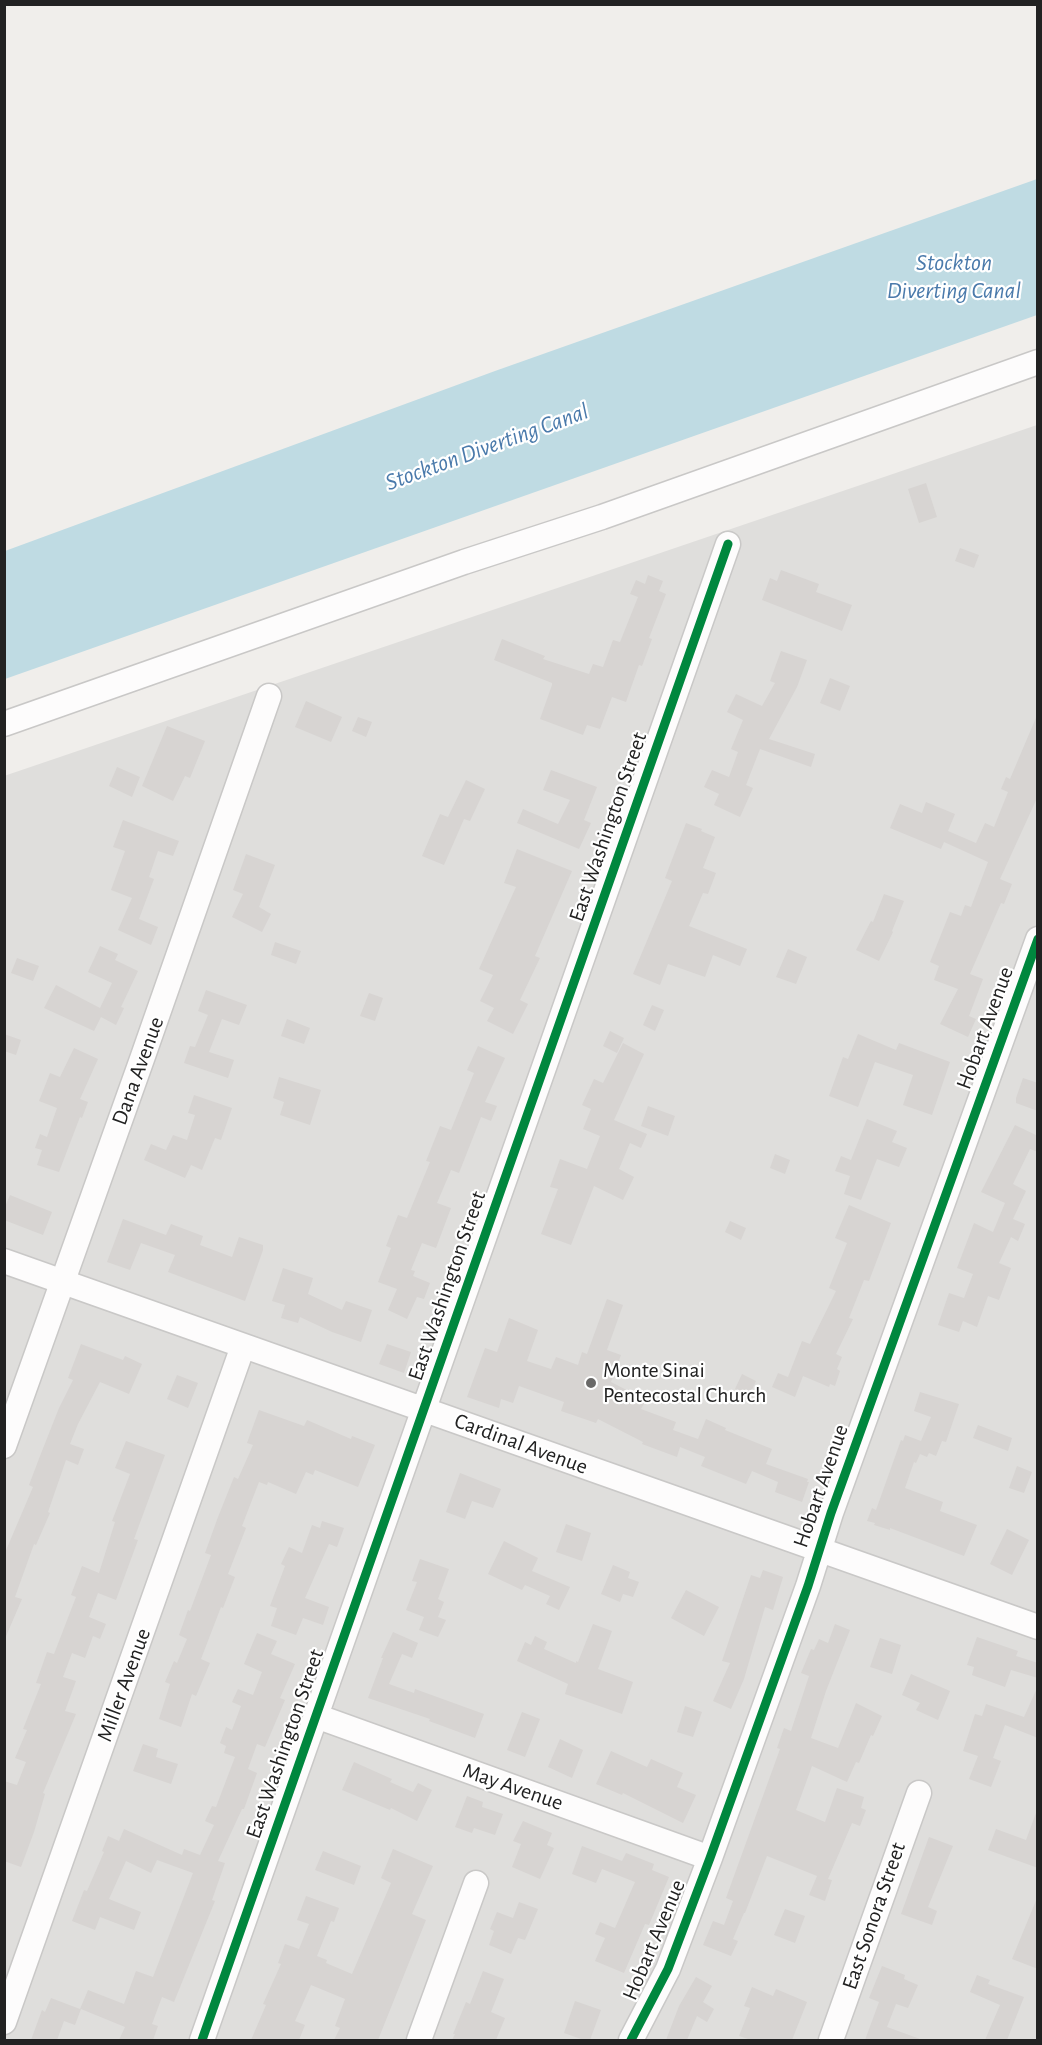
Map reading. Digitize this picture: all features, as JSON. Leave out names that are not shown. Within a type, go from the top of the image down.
[{"type":"street","points":[[4,724],[464,562],[602,517],[1038,362]]},
{"type":"street","name":"East Washington Street","points":[[202,2040],[728,544]]},
{"type":"street","name":"Dana Avenue","points":[[4,1446],[269,696]]},
{"type":"street","name":"Hobart Avenue","points":[[631,2040],[668,1969],[710,1858],[808,1586],[831,1513],[1038,939]]},
{"type":"street","name":"Cardinal Avenue","points":[[4,1261],[1038,1626]]},
{"type":"street","name":"Miller Avenue","points":[[4,2022],[243,1346]]},
{"type":"street","name":"May Avenue","points":[[316,1716],[710,1858]]},
{"type":"street","name":"East Sonora Street","points":[[831,2040],[919,1793]]},
{"type":"street","points":[[419,2040],[476,1883]]},
{"type":"shaded area","points":[[1037,425],[1037,2040],[5,2040],[4,776]]},
{"type":"water","name":"Stockton Diverting Canal","points":[[1037,179],[1037,315],[5,679],[5,551],[495,371]]},
{"type":"building","points":[[926,483],[937,517],[919,523],[908,489]]},
{"type":"building","points":[[960,548],[979,555],[974,568],[955,561]]},
{"type":"building","points":[[781,570],[819,584],[816,592],[852,605],[842,631],[762,600],[770,578],[777,581]]},
{"type":"building","points":[[648,575],[663,581],[659,591],[666,594],[649,638],[652,639],[642,666],[639,665],[626,702],[612,697],[600,729],[587,725],[583,735],[540,719],[552,683],[494,660],[502,639],[545,656],[543,659],[589,674],[593,664],[603,667],[613,640],[620,642],[638,597],[630,594],[636,580],[645,584]]},
{"type":"building","points":[[781,651],[807,660],[797,687],[769,739],[815,754],[811,767],[760,749],[746,785],[753,788],[740,817],[714,805],[719,794],[704,787],[712,770],[729,777],[738,752],[731,749],[743,720],[727,712],[736,694],[762,706],[775,683],[770,681]]},
{"type":"building","points":[[830,678],[850,686],[840,711],[820,703]]},
{"type":"building","points":[[306,701],[342,717],[331,742],[295,727]]},
{"type":"building","points":[[1038,713],[1038,796],[1000,879],[1012,884],[1004,904],[1001,903],[970,974],[983,979],[969,1016],[976,1019],[968,1037],[940,1024],[958,989],[934,980],[939,966],[930,962],[950,912],[961,916],[965,905],[971,907],[988,862],[944,842],[941,849],[890,828],[900,804],[922,813],[926,802],[955,814],[948,831],[976,843],[985,823],[994,827],[1008,792],[1001,789],[1006,777],[1010,779]]},
{"type":"building","points":[[358,717],[372,722],[366,737],[352,731]]},
{"type":"building","points":[[167,726],[205,741],[190,778],[185,776],[173,801],[142,786]]},
{"type":"building","points":[[117,767],[140,777],[132,797],[109,786]]},
{"type":"building","points":[[551,770],[597,787],[584,820],[591,823],[579,849],[517,823],[523,809],[558,824],[570,800],[543,790]]},
{"type":"building","points":[[466,780],[485,789],[470,821],[464,819],[444,865],[422,856],[440,814],[448,817]]},
{"type":"building","points":[[123,820],[179,841],[173,856],[158,851],[149,877],[154,879],[139,919],[158,927],[151,945],[118,930],[132,898],[111,890],[125,851],[113,847]]},
{"type":"building","points":[[686,823],[715,837],[703,868],[716,873],[708,894],[703,893],[689,926],[747,949],[740,966],[713,955],[705,977],[668,964],[660,985],[633,974],[672,881],[665,878]]},
{"type":"building","points":[[517,849],[572,871],[535,956],[540,958],[520,1000],[528,1004],[513,1034],[487,1021],[494,1008],[480,1001],[493,975],[479,969],[516,887],[504,883]]},
{"type":"building","points":[[246,854],[275,865],[259,907],[271,914],[262,932],[232,917],[243,894],[233,890]]},
{"type":"building","points":[[884,894],[904,901],[879,961],[856,950],[871,921],[873,922]]},
{"type":"building","points":[[275,942],[301,951],[296,964],[271,955]]},
{"type":"building","points":[[100,946],[118,954],[115,960],[138,971],[121,1007],[124,1008],[116,1025],[101,1017],[94,1031],[44,1008],[56,985],[100,1008],[112,983],[88,972]]},
{"type":"building","points":[[788,949],[807,957],[796,984],[776,977]]},
{"type":"building","points":[[17,958],[39,966],[33,981],[11,973]]},
{"type":"building","points":[[206,990],[247,1005],[239,1025],[222,1019],[209,1052],[234,1060],[228,1078],[184,1063],[190,1046],[195,1047],[208,1015],[198,1011]]},
{"type":"building","points":[[369,993],[383,998],[375,1021],[360,1016]]},
{"type":"building","points":[[652,1005],[664,1010],[655,1031],[643,1025]]},
{"type":"building","points":[[287,1019],[310,1028],[304,1044],[281,1036]]},
{"type":"building","points":[[610,1031],[624,1038],[617,1053],[603,1046]]},
{"type":"building","points":[[4,1034],[21,1040],[16,1055],[4,1051]]},
{"type":"building","points":[[858,1034],[896,1050],[899,1043],[950,1062],[932,1115],[903,1105],[913,1075],[875,1062],[858,1107],[829,1096],[843,1057],[848,1059]]},
{"type":"building","points":[[623,1043],[644,1054],[614,1120],[647,1134],[641,1148],[630,1143],[619,1169],[634,1177],[623,1200],[594,1186],[571,1245],[541,1234],[558,1189],[550,1187],[560,1159],[587,1169],[600,1136],[583,1129],[591,1109],[582,1105],[594,1079],[603,1083]]},
{"type":"building","points":[[478,1046],[505,1058],[485,1102],[497,1106],[491,1121],[481,1117],[459,1173],[451,1170],[437,1203],[451,1208],[436,1248],[422,1243],[411,1270],[415,1271],[413,1276],[430,1283],[424,1299],[417,1297],[407,1319],[388,1310],[397,1289],[378,1282],[391,1248],[386,1246],[398,1215],[407,1218],[430,1162],[426,1161],[440,1126],[451,1130],[474,1073],[467,1070]]},
{"type":"building","points":[[74,1048],[98,1059],[80,1099],[88,1102],[59,1172],[37,1165],[42,1150],[35,1148],[40,1134],[47,1137],[57,1108],[39,1101],[50,1073],[60,1077]]},
{"type":"building","points":[[279,1077],[321,1090],[310,1125],[280,1115],[284,1102],[273,1098]]},
{"type":"building","points":[[1023,1078],[1038,1083],[1038,1111],[1016,1103]]},
{"type":"building","points":[[194,1095],[232,1108],[221,1140],[215,1138],[202,1170],[191,1165],[185,1178],[144,1160],[151,1144],[166,1150],[173,1135],[187,1140],[195,1115],[188,1113]]},
{"type":"building","points":[[648,1106],[675,1116],[668,1136],[641,1126]]},
{"type":"building","points":[[867,1119],[897,1131],[892,1142],[907,1148],[899,1167],[877,1159],[861,1200],[844,1194],[850,1176],[835,1171],[841,1156],[851,1160]]},
{"type":"building","points":[[1015,1125],[1038,1136],[1038,1152],[1030,1149],[1013,1184],[1026,1191],[1013,1219],[1025,1224],[1018,1241],[1011,1237],[999,1263],[1011,1268],[999,1300],[988,1296],[977,1327],[963,1321],[959,1332],[938,1325],[949,1293],[964,1298],[973,1274],[957,1268],[974,1223],[993,1232],[1005,1203],[981,1192]]},
{"type":"building","points":[[775,1154],[790,1160],[785,1174],[770,1168]]},
{"type":"building","points":[[10,1195],[52,1212],[43,1235],[4,1220],[4,1209]]},
{"type":"building","points":[[849,1205],[891,1223],[869,1281],[864,1280],[849,1318],[853,1319],[836,1354],[842,1357],[837,1369],[840,1371],[835,1386],[830,1384],[829,1387],[803,1376],[795,1397],[772,1387],[778,1373],[788,1377],[802,1341],[810,1344],[836,1291],[829,1288],[847,1243],[835,1238]]},
{"type":"building","points":[[123,1219],[166,1235],[171,1224],[203,1236],[200,1245],[232,1257],[239,1237],[263,1245],[245,1301],[168,1272],[175,1255],[141,1243],[130,1270],[107,1262]]},
{"type":"building","points":[[730,1221],[746,1228],[741,1240],[725,1232]]},
{"type":"building","points":[[283,1268],[313,1278],[308,1294],[342,1310],[346,1301],[372,1310],[361,1342],[300,1317],[298,1323],[281,1318],[285,1305],[272,1301]]},
{"type":"building","points":[[607,1299],[623,1305],[607,1350],[621,1355],[611,1382],[646,1400],[641,1409],[676,1422],[673,1430],[698,1439],[706,1419],[726,1428],[725,1430],[772,1449],[766,1464],[808,1479],[802,1502],[775,1492],[778,1482],[752,1471],[746,1484],[701,1466],[705,1457],[680,1447],[677,1457],[642,1444],[643,1442],[598,1419],[596,1423],[561,1411],[564,1402],[519,1386],[513,1403],[501,1399],[499,1408],[467,1397],[485,1348],[497,1352],[509,1318],[538,1330],[527,1361],[551,1369],[556,1357],[578,1365],[582,1352],[587,1354]]},
{"type":"building","points":[[81,1344],[123,1360],[125,1356],[142,1364],[129,1394],[100,1382],[78,1424],[70,1444],[84,1449],[78,1465],[66,1460],[48,1512],[50,1513],[36,1545],[34,1544],[15,1597],[22,1599],[4,1641],[4,1555],[33,1487],[29,1485],[40,1456],[73,1380],[68,1378]]},
{"type":"building","points":[[387,1344],[411,1352],[404,1373],[379,1364]]},
{"type":"building","points":[[742,1374],[756,1381],[749,1396],[735,1389]]},
{"type":"building","points":[[177,1375],[198,1383],[188,1408],[167,1399]]},
{"type":"building","points":[[920,1392],[959,1404],[946,1442],[942,1441],[936,1456],[929,1453],[927,1457],[920,1454],[916,1463],[914,1462],[905,1488],[943,1502],[940,1511],[977,1525],[964,1556],[867,1521],[872,1508],[876,1510],[901,1440],[903,1441],[905,1435],[921,1441],[931,1417],[914,1411]]},
{"type":"building","points":[[259,1410],[304,1426],[307,1420],[351,1439],[352,1436],[375,1445],[358,1487],[315,1470],[313,1475],[306,1472],[296,1494],[268,1482],[267,1485],[259,1482],[242,1526],[246,1528],[228,1574],[235,1577],[201,1659],[210,1663],[196,1696],[192,1694],[181,1727],[159,1719],[170,1684],[165,1682],[174,1661],[177,1663],[187,1639],[179,1635],[211,1555],[205,1553],[218,1517],[234,1477],[238,1479],[253,1445],[247,1443]]},
{"type":"building","points":[[978,1425],[1012,1438],[1008,1451],[973,1438]]},
{"type":"building","points":[[126,1441],[165,1455],[134,1539],[138,1540],[116,1600],[98,1593],[89,1617],[106,1624],[100,1639],[93,1636],[85,1658],[72,1653],[63,1677],[76,1681],[65,1711],[76,1714],[43,1793],[45,1794],[34,1832],[21,1867],[4,1861],[4,1781],[17,1785],[26,1762],[15,1758],[27,1730],[23,1729],[41,1684],[36,1683],[47,1652],[54,1654],[76,1597],[71,1595],[82,1566],[99,1573],[115,1522],[112,1521],[130,1474],[115,1468]]},
{"type":"building","points":[[1017,1466],[1032,1472],[1024,1493],[1009,1488]]},
{"type":"building","points":[[460,1473],[501,1489],[493,1508],[472,1501],[465,1519],[446,1512]]},
{"type":"building","points":[[322,1521],[344,1528],[337,1547],[329,1544],[305,1598],[329,1607],[323,1625],[303,1618],[296,1635],[271,1626],[277,1608],[270,1606],[285,1566],[281,1564],[289,1547],[302,1553],[312,1525],[320,1528]]},
{"type":"building","points":[[566,1524],[591,1533],[582,1561],[556,1552]]},
{"type":"building","points":[[1007,1529],[1029,1540],[1012,1575],[990,1564]]},
{"type":"building","points":[[504,1541],[538,1558],[532,1571],[570,1587],[559,1610],[546,1604],[550,1596],[525,1585],[522,1590],[488,1574]]},
{"type":"building","points":[[420,1559],[449,1569],[438,1599],[444,1602],[438,1617],[446,1620],[438,1637],[419,1630],[424,1617],[406,1610],[417,1582],[412,1581]]},
{"type":"building","points":[[613,1565],[630,1572],[628,1578],[639,1582],[633,1597],[623,1594],[620,1602],[601,1594]]},
{"type":"building","points":[[763,1570],[783,1577],[773,1610],[765,1607],[744,1679],[731,1709],[713,1701],[730,1663],[722,1661],[751,1575],[760,1578]]},
{"type":"building","points":[[686,1590],[719,1607],[704,1636],[671,1618]]},
{"type":"building","points":[[593,1624],[612,1631],[598,1669],[633,1682],[622,1714],[565,1694],[568,1684],[517,1661],[525,1642],[531,1645],[535,1636],[547,1642],[544,1649],[576,1663]]},
{"type":"building","points":[[835,1624],[850,1630],[826,1691],[811,1738],[838,1748],[856,1703],[882,1716],[847,1782],[812,1766],[796,1810],[825,1822],[837,1788],[864,1797],[861,1808],[866,1810],[860,1826],[852,1823],[828,1879],[832,1880],[825,1901],[809,1895],[817,1876],[767,1856],[733,1939],[738,1941],[731,1956],[703,1945],[713,1921],[724,1925],[733,1901],[726,1898],[780,1749],[777,1748],[784,1728],[791,1731],[809,1676],[801,1673],[811,1649],[814,1650],[819,1639],[828,1643]]},
{"type":"building","points":[[393,1632],[418,1643],[412,1658],[402,1654],[389,1684],[414,1693],[415,1689],[484,1714],[475,1738],[429,1721],[430,1719],[368,1698],[383,1658],[381,1658]]},
{"type":"building","points":[[257,1633],[277,1641],[271,1654],[295,1664],[280,1698],[285,1700],[265,1747],[257,1744],[248,1769],[257,1773],[244,1809],[218,1861],[225,1863],[212,1900],[215,1901],[174,2002],[162,1997],[152,2024],[158,2026],[153,2040],[119,2040],[125,2027],[81,2009],[75,2025],[64,2021],[57,2040],[31,2040],[42,2010],[45,2012],[51,1998],[80,2009],[88,1990],[124,2004],[136,1971],[153,1977],[193,1873],[157,1860],[151,1873],[126,1861],[109,1899],[141,1912],[134,1930],[100,1917],[95,1930],[72,1921],[84,1890],[87,1891],[104,1852],[102,1851],[108,1836],[119,1841],[124,1829],[182,1855],[184,1849],[200,1855],[214,1825],[205,1821],[212,1806],[216,1807],[235,1757],[224,1753],[226,1746],[220,1743],[226,1727],[232,1730],[241,1706],[232,1702],[238,1689],[253,1695],[262,1672],[244,1664]]},
{"type":"building","points":[[977,1637],[1018,1651],[1016,1656],[1038,1663],[1038,1678],[1011,1670],[1005,1687],[972,1675],[974,1667],[967,1665]]},
{"type":"building","points":[[880,1638],[901,1645],[892,1674],[870,1667]]},
{"type":"building","points":[[911,1674],[950,1691],[938,1720],[916,1710],[920,1703],[902,1695]]},
{"type":"building","points":[[1038,1686],[1038,1738],[1005,1725],[993,1758],[1001,1761],[991,1787],[969,1779],[978,1756],[963,1751],[975,1714],[982,1716],[986,1704],[1024,1717]]},
{"type":"building","points":[[685,1706],[702,1712],[693,1737],[677,1732]]},
{"type":"building","points":[[522,1712],[540,1719],[525,1757],[507,1750]]},
{"type":"building","points":[[560,1739],[583,1750],[572,1778],[548,1767]]},
{"type":"building","points":[[143,1744],[158,1749],[156,1757],[178,1764],[171,1784],[133,1771]]},
{"type":"building","points":[[611,1751],[647,1767],[651,1759],[683,1773],[677,1787],[696,1795],[683,1823],[623,1793],[622,1795],[596,1784]]},
{"type":"building","points":[[354,1762],[392,1779],[390,1782],[413,1792],[418,1783],[432,1790],[417,1821],[391,1808],[390,1810],[342,1790]]},
{"type":"building","points":[[467,1796],[483,1802],[482,1807],[503,1814],[495,1835],[474,1828],[472,1833],[455,1827]]},
{"type":"building","points":[[1036,1813],[1038,1868],[988,1850],[996,1829],[1026,1840]]},
{"type":"building","points":[[523,1821],[552,1833],[547,1845],[554,1848],[540,1879],[512,1867],[521,1844],[513,1841]]},
{"type":"building","points":[[929,1837],[953,1846],[928,1907],[937,1911],[932,1925],[901,1914]]},
{"type":"building","points":[[582,1846],[622,1861],[626,1853],[654,1864],[652,1870],[669,1877],[649,1925],[645,1924],[624,1973],[595,1961],[605,1938],[595,1934],[600,1922],[615,1928],[635,1882],[602,1869],[596,1883],[572,1874]]},
{"type":"building","points":[[393,1849],[433,1866],[412,1914],[426,1920],[378,2040],[334,2040],[340,2028],[335,2026],[345,1999],[311,1985],[295,2021],[305,2025],[299,2040],[251,2040],[266,2005],[263,2004],[281,1964],[278,1963],[285,1944],[299,1949],[309,1924],[297,1920],[306,1896],[339,1908],[334,1922],[331,1921],[317,1956],[327,1960],[326,1963],[352,1974],[391,1883],[381,1878]]},
{"type":"building","points":[[323,1851],[361,1866],[354,1885],[315,1870]]},
{"type":"building","points":[[1038,1898],[1038,1969],[1012,1959]]},
{"type":"building","points":[[519,1902],[538,1909],[525,1940],[518,1938],[511,1954],[489,1945],[494,1931],[490,1929],[497,1912],[513,1918]]},
{"type":"building","points":[[785,1909],[805,1916],[795,1943],[774,1935]]},
{"type":"building","points":[[882,1966],[905,1975],[904,1979],[918,1985],[908,2008],[896,2004],[887,2027],[919,2040],[865,2040],[879,2002],[869,1998]]},
{"type":"building","points":[[483,1971],[504,1979],[491,2012],[505,2018],[496,2040],[452,2040],[466,2002],[470,2004]]},
{"type":"building","points":[[977,1975],[990,1980],[988,1984],[1024,1997],[1007,2040],[985,2040],[1000,2005],[970,1992]]},
{"type":"building","points":[[696,1977],[712,1986],[703,2002],[714,2009],[707,2022],[697,2016],[687,2040],[666,2040],[679,2006]]},
{"type":"building","points":[[752,1987],[773,1996],[776,1989],[807,2002],[792,2040],[751,2040],[739,2036],[750,2008],[744,2006]]},
{"type":"building","points":[[575,2001],[601,2010],[590,2040],[564,2033]]},
{"type":"cycle path","points":[[202,2040],[728,544]]},
{"type":"cycle path","points":[[631,2040],[668,1969],[710,1858],[808,1586],[831,1513],[1038,939]]},
{"type":"place","name":"Monte Sinai Pentecostal Church","points":[[591,1383]]}]
